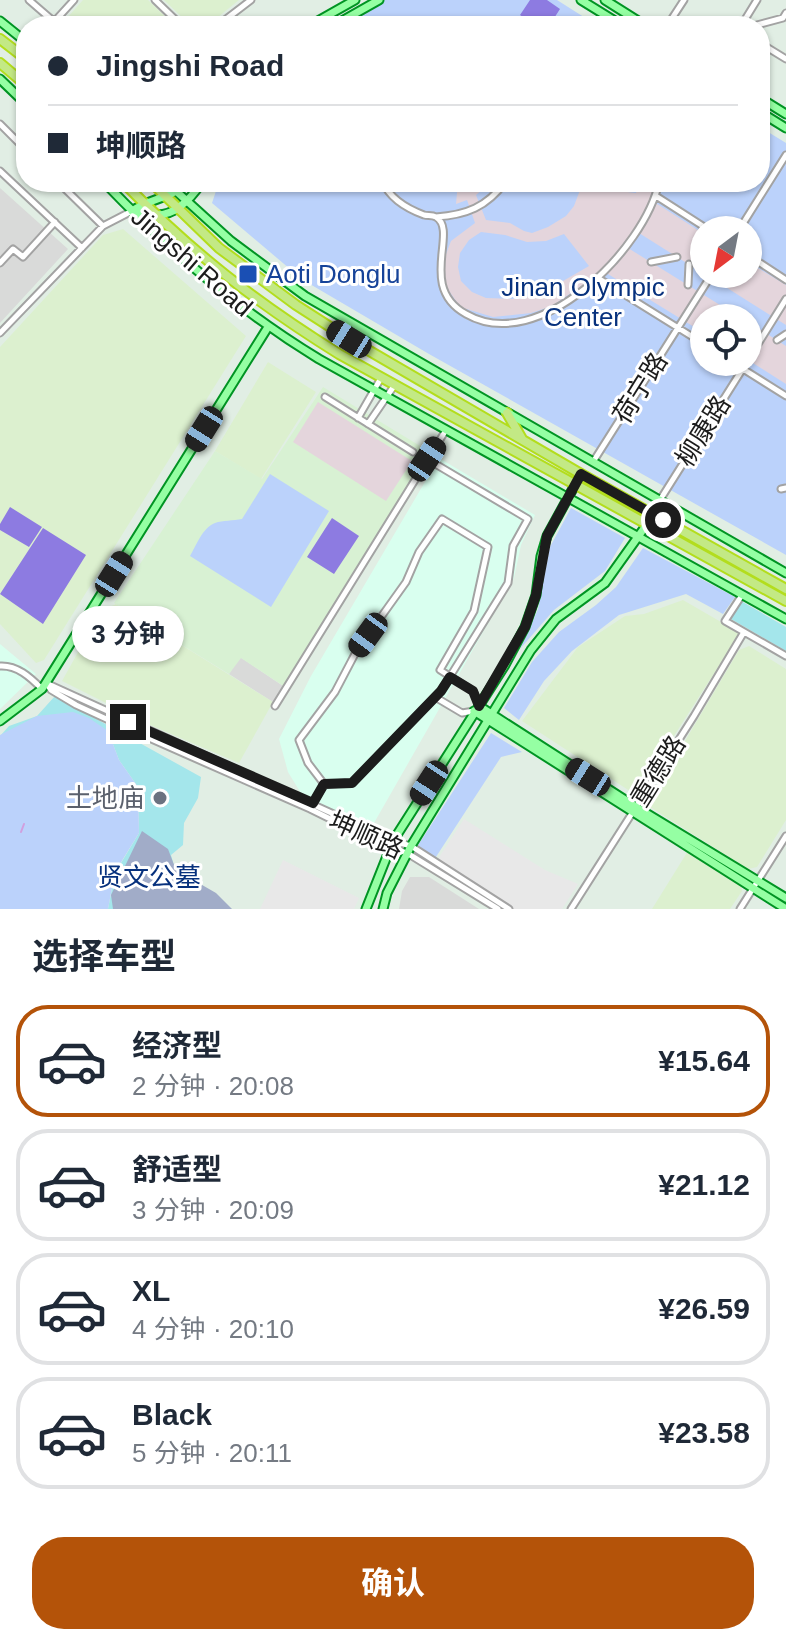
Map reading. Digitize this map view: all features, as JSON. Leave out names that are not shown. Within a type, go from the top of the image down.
[{"type":"highway","points":[[0,39],[16,51]]},
{"type":"highway","points":[[0,63],[16,77]]},
{"type":"highway","name":"Jingshi Road","points":[[133,192],[212,267],[253,298],[339,354],[786,601]]},
{"type":"highway","name":"Jingshi Road","points":[[161,192],[219,248],[296,305],[349,339],[786,589]]},
{"type":"highway","points":[[507,413],[523,440]]},
{"type":"main road","points":[[323,16],[355,0]]},
{"type":"main road","points":[[350,16],[379,0]]},
{"type":"main road","points":[[581,0],[607,16]]},
{"type":"main road","points":[[605,0],[630,16]]},
{"type":"main road","points":[[0,21],[16,34]]},
{"type":"main road","points":[[0,79],[16,94]]},
{"type":"main road","name":"Jingshi Road","points":[[114,192],[184,261],[268,327],[387,397],[786,619]]},
{"type":"main road","points":[[132,211],[143,203],[177,192]]},
{"type":"main road","name":"Jingshi Road","points":[[177,192],[231,241],[305,296],[786,573]]},
{"type":"main road","points":[[132,211],[158,215],[178,208],[194,192]]},
{"type":"main road","points":[[0,721],[44,686],[268,327]]},
{"type":"main road","points":[[366,909],[391,844],[525,627],[536,595],[547,536],[581,474]]},
{"type":"main road","points":[[383,909],[387,893],[409,850],[531,650],[556,619],[605,583],[654,515]]},
{"type":"main road","points":[[477,709],[786,909]]},
{"type":"main road","points":[[634,810],[786,898]]},
{"type":"street","points":[[29,0],[47,16]]},
{"type":"street","points":[[155,0],[172,16]]},
{"type":"street","points":[[230,16],[251,0]]},
{"type":"street","points":[[0,124],[16,140]]},
{"type":"street","points":[[770,181],[786,155]]},
{"type":"street","points":[[0,171],[16,186]]},
{"type":"street","points":[[23,192],[82,248]]},
{"type":"street","points":[[68,192],[103,226]]},
{"type":"street","points":[[389,192],[405,207],[436,217],[459,216],[489,201],[497,192]]},
{"type":"street","points":[[436,217],[444,236],[440,274],[444,292],[455,307],[469,316],[482,321],[507,322],[541,316],[572,299],[598,278],[633,240],[657,192]]},
{"type":"street","points":[[748,216],[763,192]]},
{"type":"street","points":[[656,196],[690,218]]},
{"type":"street","points":[[0,333],[103,226],[132,211]]},
{"type":"street","points":[[0,263],[13,249],[23,257],[55,222]]},
{"type":"street","points":[[651,262],[675,257]]},
{"type":"street","points":[[762,264],[786,280]]},
{"type":"street","points":[[688,285],[689,265]]},
{"type":"street","points":[[598,278],[690,335]]},
{"type":"street","name":"荷宁路","points":[[593,462],[703,288]]},
{"type":"street","name":"柳康路","points":[[762,337],[786,299]]},
{"type":"street","points":[[777,340],[786,334]]},
{"type":"street","name":"柳康路","points":[[660,500],[738,376]]},
{"type":"street","points":[[755,376],[786,396]]},
{"type":"street","points":[[358,418],[382,378]]},
{"type":"street","points":[[368,424],[395,385]]},
{"type":"street","points":[[325,397],[413,452]]},
{"type":"street","points":[[275,706],[446,430]]},
{"type":"street","points":[[324,784],[352,783],[435,697],[508,583],[513,546],[528,519],[427,459]]},
{"type":"street","points":[[324,784],[308,763],[299,740],[335,692],[356,652],[406,582],[419,552],[442,519],[488,547],[474,611],[440,670],[473,691],[477,709],[462,713],[435,697]]},
{"type":"street","points":[[742,595],[725,621],[786,656]]},
{"type":"street","points":[[474,611],[486,618]]},
{"type":"street","name":"重德路","points":[[571,909],[744,632]]},
{"type":"street","name":"坤顺路","points":[[0,666],[12,666],[44,686],[409,850],[509,909]]},
{"type":"street","points":[[312,806],[324,784]]},
{"type":"street","points":[[740,909],[786,836]]},
{"type":"street","name":"坤顺路","points":[[409,850],[498,909]]},
{"type":"shaded area","points":[[83,0],[148,0],[165,16],[69,16]]},
{"type":"shaded area","points":[[164,0],[239,0],[219,16],[181,16]]},
{"type":"shaded area","points":[[530,0],[547,0],[560,9],[555,16],[520,15]]},
{"type":"shaded area","points":[[0,188],[68,249],[0,323]]},
{"type":"shaded area","points":[[457,192],[479,192],[476,195],[486,220],[510,223],[532,233],[566,216],[579,192],[652,192],[651,200],[690,225],[690,265],[639,233],[628,248],[718,304],[690,304],[690,324],[603,271],[552,306],[531,313],[493,317],[460,307],[445,285],[443,262],[451,241],[475,223],[467,200],[456,204]],"holes":[[[481,232],[527,242],[546,241],[564,234],[589,266],[544,292],[518,299],[486,298],[472,292],[461,281],[458,267],[460,253],[469,240]]]},
{"type":"shaded area","points":[[123,229],[246,336],[44,660],[36,663],[0,624],[0,347],[103,235]]},
{"type":"shaded area","points":[[762,270],[786,285],[786,325],[762,310],[762,304],[753,304],[727,288],[762,288]]},
{"type":"shaded area","points":[[762,331],[786,346],[786,384],[762,369]]},
{"type":"shaded area","points":[[268,362],[316,392],[261,479],[215,451]]},
{"type":"shaded area","points":[[323,387],[435,455],[278,704],[285,687],[241,658],[229,674],[114,603],[215,451],[262,479]]},
{"type":"shaded area","points":[[318,402],[412,461],[386,501],[293,442]]},
{"type":"shaded area","points":[[439,458],[535,515],[521,545],[514,578],[370,830],[307,803],[288,772],[279,739],[311,676]]},
{"type":"shaded area","points":[[10,507],[42,527],[29,547],[0,530]]},
{"type":"shaded area","points":[[332,518],[359,536],[334,574],[307,557]]},
{"type":"shaded area","points":[[43,528],[86,555],[43,624],[0,594]]},
{"type":"shaded area","points":[[683,600],[740,633],[636,795],[522,721],[578,647],[625,616],[644,614]]},
{"type":"shaded area","points":[[116,604],[273,702],[239,763],[150,725],[62,681],[101,611]]},
{"type":"shaded area","points":[[0,644],[36,674],[0,709]]},
{"type":"shaded area","points":[[749,646],[786,669],[786,820],[757,867],[748,869],[647,805],[739,650]]},
{"type":"shaded area","points":[[240,657],[283,686],[273,702],[229,674]]},
{"type":"shaded area","points":[[464,819],[545,870],[578,884],[562,909],[506,909],[434,865]]},
{"type":"shaded area","points":[[688,851],[741,885],[742,891],[730,909],[652,909]]},
{"type":"shaded area","points":[[283,860],[359,898],[354,909],[260,909]]},
{"type":"shaded area","points":[[410,877],[429,877],[479,909],[399,909],[402,891]]},
{"type":"green space","points":[[385,0],[557,0],[582,16],[357,16]]},
{"type":"green space","name":"Jinan Olympic Center","points":[[770,133],[786,143],[786,555],[429,354],[303,280],[212,203],[216,192],[770,192]]},
{"type":"green space","points":[[270,474],[329,511],[271,607],[190,556],[211,525],[242,519]]},
{"type":"green space","points":[[571,508],[625,538],[605,571],[554,610],[520,649],[538,609],[550,547]]},
{"type":"green space","points":[[643,548],[735,597],[723,614],[686,594],[619,615],[572,651],[544,681],[519,720],[504,708],[532,662],[559,632],[616,587]]},
{"type":"green space","points":[[741,601],[786,627],[786,651],[731,619]]},
{"type":"green space","points":[[55,696],[201,777],[198,798],[184,823],[183,845],[171,855],[175,869],[162,909],[108,909],[115,873],[139,833],[138,787],[119,760],[108,731],[1,735],[9,726],[37,716]]},
{"type":"green space","points":[[73,712],[108,731],[119,760],[138,787],[139,833],[115,872],[108,909],[0,909],[0,735],[37,716]]},
{"type":"green space","points":[[491,733],[522,752],[501,757],[432,863],[413,853]]},
{"type":"green space","name":"贤文公墓","points":[[142,831],[168,849],[176,870],[216,893],[232,909],[113,909],[111,895]]},
{"type":"waterway","points":[[21,832],[24,824]]},
{"type":"place","name":"Aoti Donglu","points":[[248,274]]},
{"type":"place","name":"土地庙","points":[[160,798]]},
{"type":"route","points":[[128,722],[313,803],[324,784],[352,783],[441,691],[450,677],[473,691],[479,706],[525,627],[536,595],[547,536],[581,474],[663,520]]}]
